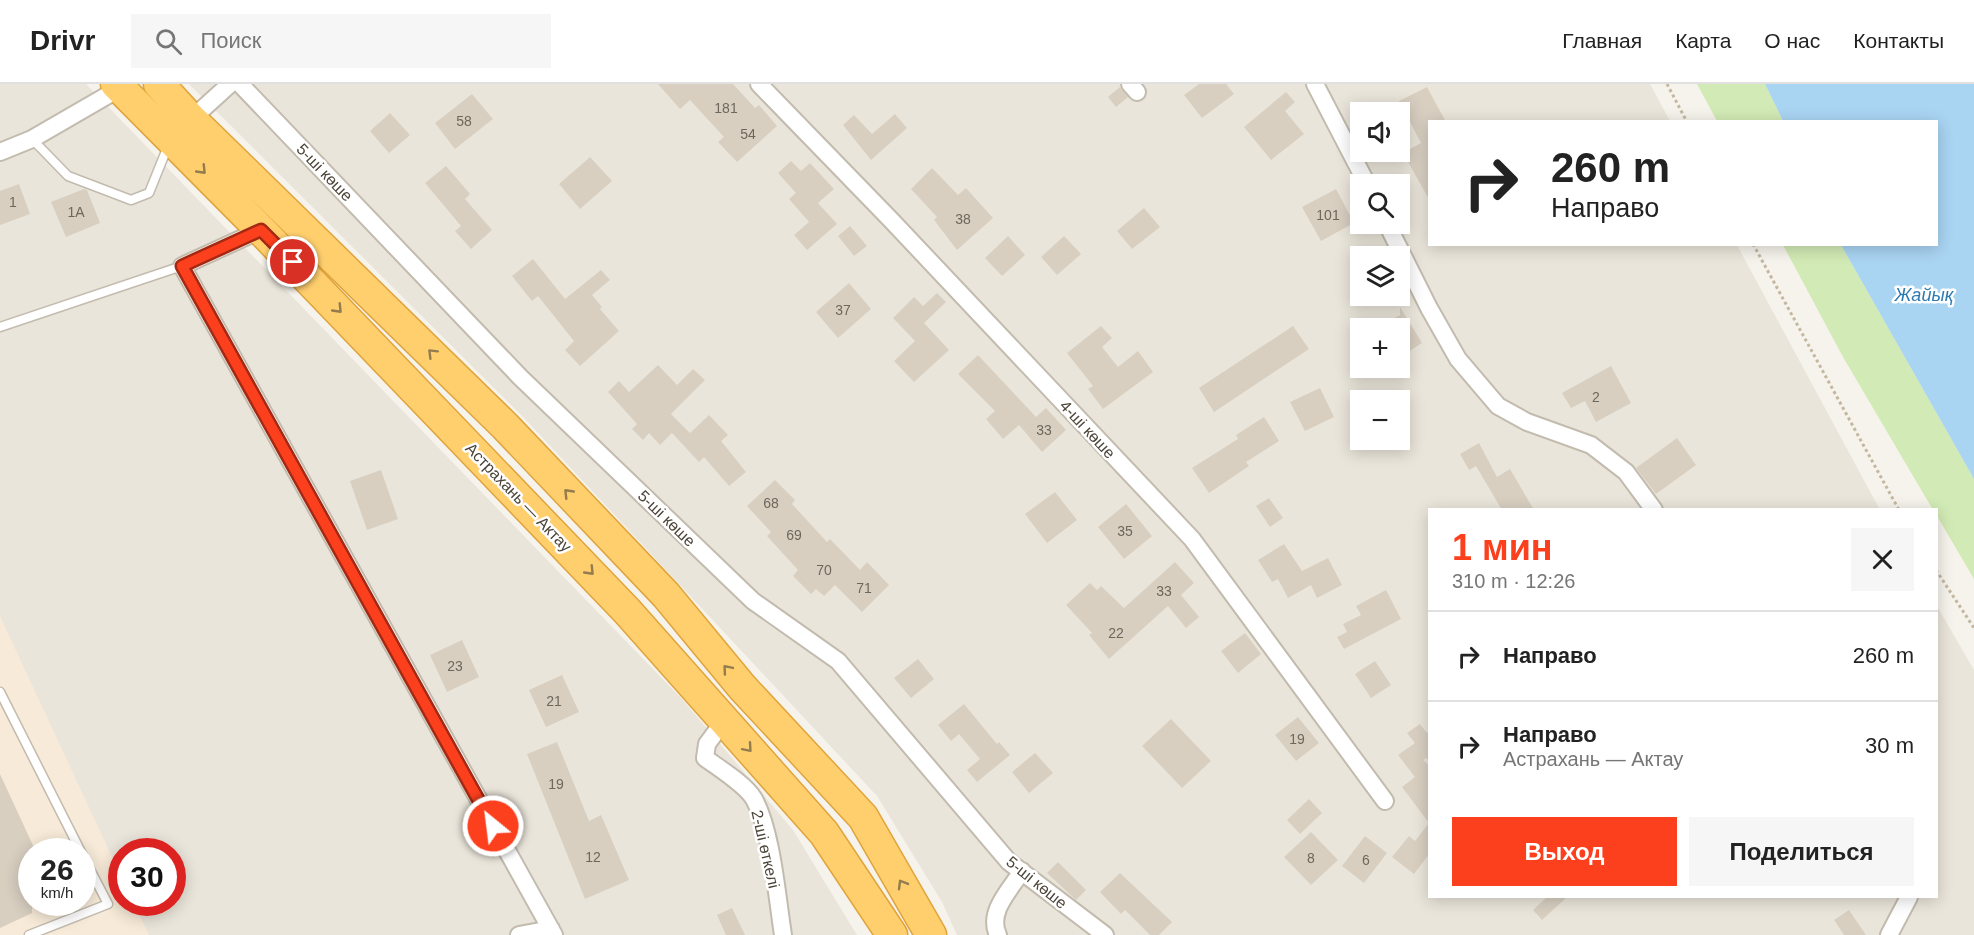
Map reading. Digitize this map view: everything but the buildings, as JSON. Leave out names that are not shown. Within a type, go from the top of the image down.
[{"type":"highway","name":"Астрахань — Актау","points":[[159,84],[182,129],[261,230],[627,611],[824,833],[892,935]]},
{"type":"highway","name":"Астрахань — Актау","points":[[118,86],[182,129],[291,216],[505,426],[666,595],[742,687],[863,817],[931,935]]},
{"type":"street","points":[[182,129],[230,84]]},
{"type":"street","name":"5-шi көше","points":[[240,84],[537,393],[753,601],[838,661],[1009,862],[1105,935]]},
{"type":"street","name":"4-шi көше","points":[[759,84],[1192,539],[1385,801]]},
{"type":"street","points":[[1315,84],[1362,174]]},
{"type":"street","points":[[0,152],[32,139],[118,86]]},
{"type":"street","points":[[291,216],[182,266],[552,932],[519,935]]},
{"type":"street","points":[[1392,234],[1429,308],[1458,359],[1498,405],[1527,422],[1591,445],[1626,472],[1653,508]]},
{"type":"street","name":"2-ші өткелі","points":[[724,721],[707,744],[705,758],[725,772],[754,798],[767,839],[783,935]]},
{"type":"street","points":[[998,935],[993,925],[996,911],[1022,871]]},
{"type":"street","points":[[1889,935],[1908,898]]},
{"type":"lane","points":[[32,139],[68,177],[131,200],[149,193],[182,129]]},
{"type":"lane","points":[[0,327],[182,266]]},
{"type":"lane","points":[[0,692],[2,703],[74,838]]},
{"type":"lane","points":[[96,880],[108,904],[96,909]]},
{"type":"lane","points":[[29,935],[77,916]]},
{"type":"path","points":[[1667,84],[1687,120]]},
{"type":"path","points":[[1754,246],[1898,508]]},
{"type":"path","points":[[1938,573],[1974,628]]},
{"type":"shaded area","points":[[0,84],[86,84],[682,699],[793,830],[857,935],[0,935]]},
{"type":"shaded area","points":[[189,84],[1650,84],[1669,120],[1428,120],[1428,246],[1738,246],[1879,508],[1428,508],[1428,898],[1938,898],[1938,608],[1974,670],[1974,935],[957,935],[942,902],[877,796],[524,418]]},
{"type":"shaded area","points":[[0,616],[108,848],[108,916],[140,916],[149,935],[0,935]]},
{"type":"green space","points":[[1697,84],[1765,84],[1783,120],[1716,120]]},
{"type":"green space","points":[[1784,246],[1842,246],[1974,479],[1974,579],[1938,518],[1938,508],[1932,508],[1843,357]]},
{"type":"water","name":"Жайық","points":[[1765,84],[1974,84],[1974,479],[1842,246],[1938,246],[1938,120],[1783,120]]},
{"type":"route","points":[[293,262],[261,230],[182,266],[493,826]]}]
